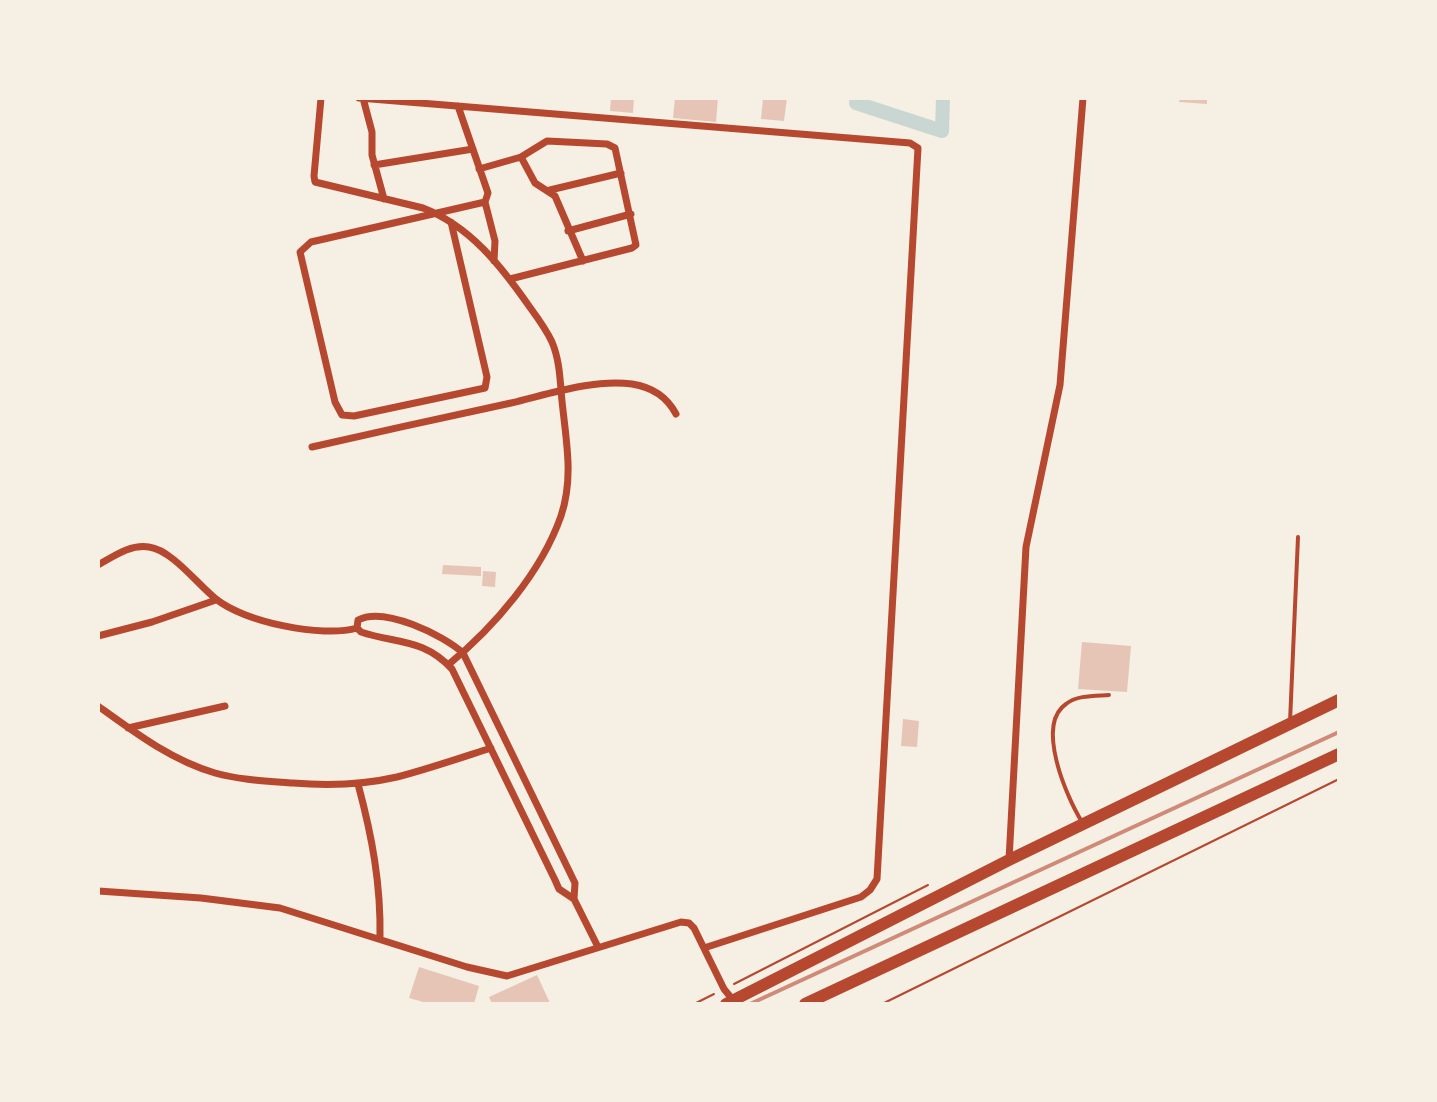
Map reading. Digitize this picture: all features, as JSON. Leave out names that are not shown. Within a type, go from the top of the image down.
[{"type":"highway","points":[[730,1002],[1009,860],[1339,700]]},
{"type":"highway","points":[[805,1004],[1339,754]]},
{"type":"street","points":[[321,98],[315,182],[439,214],[474,239],[510,279],[549,335],[558,363],[569,464],[566,497],[560,517],[551,539],[516,596],[448,665]]},
{"type":"street","points":[[384,199],[371,151],[372,132],[361,98],[910,143],[918,148],[877,879],[861,897],[704,948]]},
{"type":"street","points":[[1009,860],[1026,547],[1060,385],[1083,98]]},
{"type":"street","points":[[458,106],[488,193],[485,202],[495,241],[494,261]]},
{"type":"street","points":[[479,169],[521,157],[547,141],[607,144],[615,148],[636,239],[632,248],[510,279]]},
{"type":"street","points":[[374,165],[473,149]]},
{"type":"street","points":[[521,157],[535,183],[550,190],[559,205],[583,261]]},
{"type":"street","points":[[550,190],[621,173]]},
{"type":"street","points":[[451,222],[487,377],[485,388],[354,416],[342,415],[335,402],[301,268],[301,249],[311,242],[485,202]]},
{"type":"street","points":[[568,231],[631,214]]},
{"type":"street","points":[[312,447],[562,391],[614,383],[636,384],[658,393],[676,414]]},
{"type":"street","points":[[98,565],[135,547],[153,547],[169,557],[216,600],[234,610],[296,628],[338,632],[357,628],[368,634],[396,638],[430,650],[448,665],[459,680],[559,889],[574,899],[598,947]]},
{"type":"street","points":[[98,636],[216,600]]},
{"type":"street","points":[[357,628],[356,623],[361,617],[387,617],[431,633],[463,653],[575,883],[574,899]]},
{"type":"street","points":[[98,706],[154,745],[213,772],[269,781],[358,784],[398,777],[491,748]]},
{"type":"street","points":[[128,728],[225,706]]},
{"type":"street","points":[[358,784],[378,872],[380,938]]},
{"type":"street","points":[[98,891],[201,898],[280,908],[467,967],[507,976],[681,922],[689,923],[730,1002]]},
{"type":"lane","points":[[1290,724],[1298,537]]},
{"type":"lane","points":[[1083,824],[1056,762],[1053,738],[1056,718],[1066,703],[1077,698],[1109,695]]},
{"type":"path","points":[[882,1004],[1339,779]]},
{"type":"building","points":[[611,98],[634,98],[633,113],[610,111]]},
{"type":"building","points":[[675,98],[718,98],[716,122],[673,118]]},
{"type":"building","points":[[763,98],[787,98],[784,121],[761,119]]},
{"type":"building","points":[[1180,98],[1207,98],[1207,104],[1179,102]]},
{"type":"building","points":[[443,565],[481,567],[481,576],[442,574]]},
{"type":"building","points":[[483,571],[496,572],[495,587],[482,586]]},
{"type":"building","points":[[1082,642],[1131,646],[1127,692],[1078,689]]},
{"type":"building","points":[[903,719],[919,721],[917,747],[901,746]]},
{"type":"building","points":[[419,967],[479,986],[474,1004],[430,1004],[409,998]]},
{"type":"building","points":[[537,975],[550,1003],[492,1004],[489,997]]},
{"type":"waterway","points":[[857,98],[856,103],[942,131],[943,98]]},
{"type":"railway","points":[[750,1004],[1339,732]]}]
